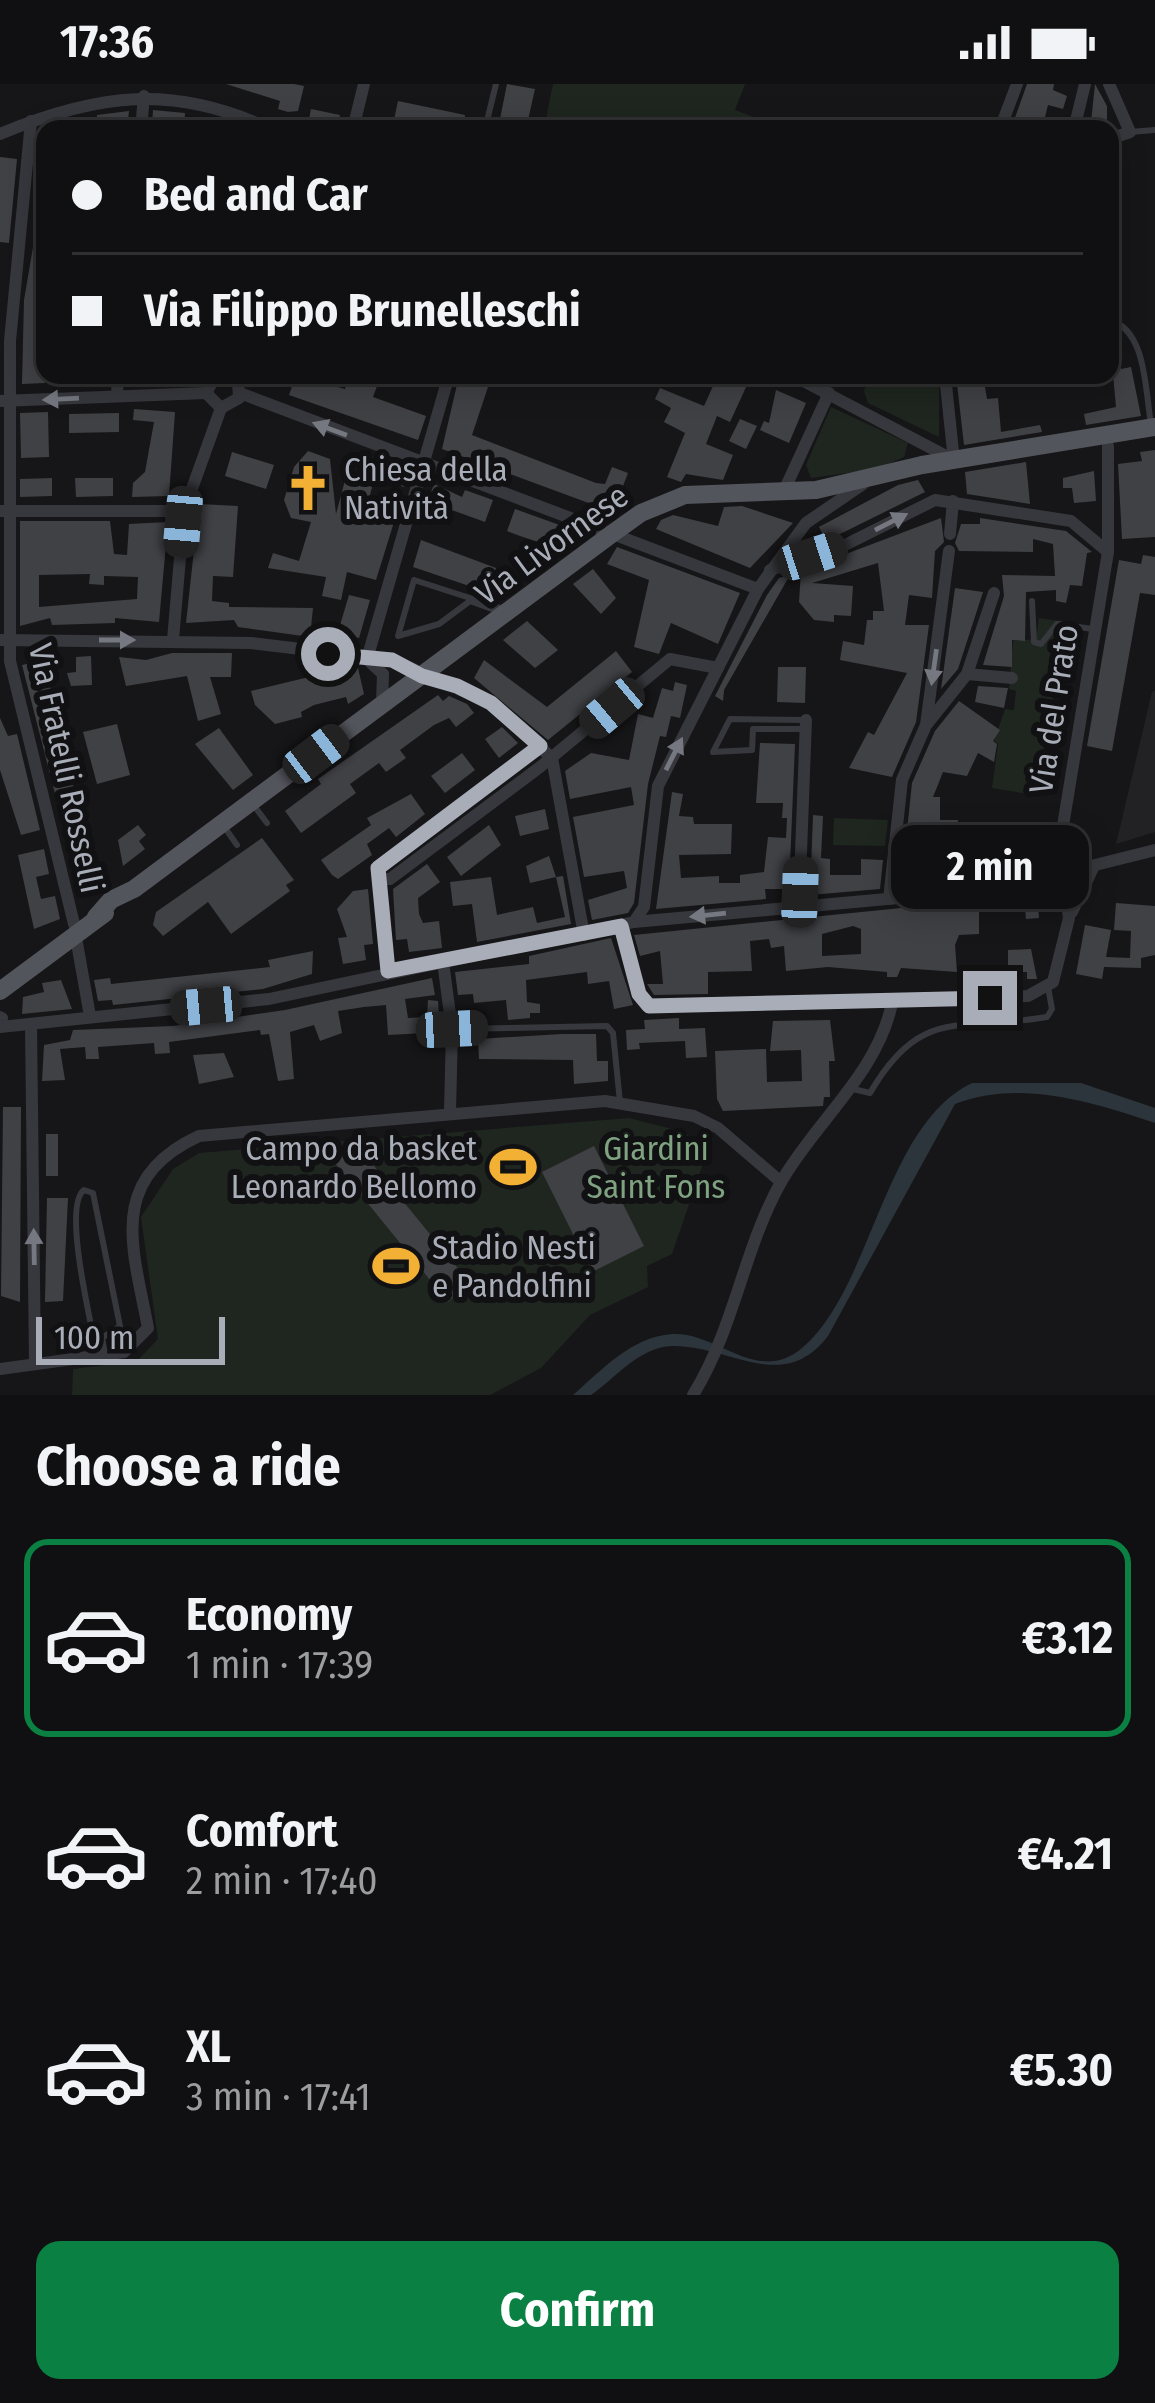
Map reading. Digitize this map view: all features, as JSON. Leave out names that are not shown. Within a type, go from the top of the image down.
[{"type":"main road","name":"Via Livornese","points":[[0,988],[74,928],[96,917],[109,902],[131,892],[641,513],[686,495],[783,493],[1154,428]]},
{"type":"street","points":[[355,120],[364,84]]},
{"type":"street","points":[[1004,120],[1018,84]]},
{"type":"street","points":[[1075,120],[1084,84]]},
{"type":"street","points":[[1109,84],[1130,132],[1119,136]]},
{"type":"street","points":[[0,134],[76,104],[176,89],[217,102],[244,120]]},
{"type":"street","points":[[142,120],[144,96]]},
{"type":"street","name":"Via Fratelli Rosselli","points":[[31,121],[5,401],[5,640],[74,928],[90,1016]]},
{"type":"street","points":[[116,395],[117,384]]},
{"type":"street","points":[[206,393],[211,384]]},
{"type":"street","points":[[235,384],[240,393],[758,589]]},
{"type":"street","points":[[367,659],[446,384]]},
{"type":"street","points":[[811,384],[895,425],[954,461]]},
{"type":"street","points":[[946,384],[954,461]]},
{"type":"street","points":[[5,401],[206,393],[221,408]]},
{"type":"street","points":[[221,408],[236,403],[240,393]]},
{"type":"street","points":[[783,493],[830,393]]},
{"type":"street","points":[[173,640],[184,511],[221,408]]},
{"type":"street","points":[[895,425],[922,465]]},
{"type":"street","name":"Via del Prato","points":[[1069,918],[1059,850],[1108,552],[1108,446]]},
{"type":"street","points":[[627,924],[644,907],[658,786],[758,589],[806,523],[870,480]]},
{"type":"street","points":[[769,570],[841,547],[935,500],[1071,521],[1108,552]]},
{"type":"street","points":[[950,534],[953,501]]},
{"type":"street","points":[[4,512],[184,511]]},
{"type":"street","points":[[926,725],[949,551]]},
{"type":"street","points":[[889,899],[902,780],[926,725],[967,674],[994,593]]},
{"type":"street","points":[[5,640],[250,643],[367,659],[440,662]]},
{"type":"street","points":[[367,659],[386,682],[381,706]]},
{"type":"street","points":[[378,873],[390,879],[552,758],[670,659],[718,668]]},
{"type":"street","points":[[392,660],[478,695],[552,758],[584,935]]},
{"type":"street","points":[[967,674],[1012,678]]},
{"type":"street","points":[[799,906],[806,724]]},
{"type":"street","points":[[378,873],[540,746]]},
{"type":"street","points":[[0,1019],[28,1024],[269,1000],[388,971],[627,924],[1034,880],[1155,850]]},
{"type":"street","points":[[627,924],[639,994],[649,1006],[1028,996],[1048,987],[1060,970],[1069,918],[1094,868]]},
{"type":"street","points":[[378,873],[388,971]]},
{"type":"street","points":[[442,962],[452,1029],[450,1112]]},
{"type":"street","points":[[693,1395],[735,1313],[754,1246],[781,1182],[874,1051],[892,1003]]},
{"type":"street","points":[[28,1024],[35,1364]]},
{"type":"street","points":[[0,1370],[124,1352],[148,1328],[129,1229],[131,1209],[141,1186],[177,1147],[199,1136],[450,1112],[650,1104],[706,1122],[781,1182]]},
{"type":"lane","points":[[487,120],[496,84]]},
{"type":"lane","points":[[1130,132],[1155,130]]},
{"type":"lane","points":[[1119,324],[1129,329],[1138,348],[1154,428]]},
{"type":"lane","points":[[391,573],[508,612]]},
{"type":"lane","points":[[398,636],[414,580]]},
{"type":"lane","points":[[375,629],[398,636],[439,624],[470,601],[508,612]]},
{"type":"lane","points":[[1032,601],[1034,641],[1041,644],[1057,625],[1093,629]]},
{"type":"lane","points":[[730,718],[806,724],[753,729],[752,750],[713,752],[730,718]]},
{"type":"lane","points":[[251,802],[267,824]]},
{"type":"lane","points":[[222,824],[238,845]]},
{"type":"lane","points":[[850,1088],[870,1094],[891,1057],[916,1035],[987,1021],[1047,1017],[1052,1009],[1048,987]]},
{"type":"lane","points":[[452,1029],[607,1026],[614,1033],[620,1102]]},
{"type":"lane","points":[[85,1190],[93,1193],[120,1326],[102,1338],[101,1355],[78,1237],[76,1201],[85,1190]]},
{"type":"shaded area","points":[[1155,690],[1155,832],[1116,844],[1152,692]]},
{"type":"shaded area","points":[[972,1083],[1081,1083],[1155,1108],[1155,1123],[1081,1101],[1030,1093],[1005,1093],[955,1104],[828,1336],[811,1353],[774,1365],[694,1348],[660,1348],[638,1357],[591,1395],[573,1395],[618,1356],[657,1336],[689,1335],[769,1361],[802,1348],[826,1321],[846,1287],[918,1134],[942,1104]]},
{"type":"green space","points":[[553,84],[745,84],[735,110],[761,120],[546,120]]},
{"type":"green space","points":[[867,384],[939,384],[939,437],[868,403]]},
{"type":"green space","points":[[831,407],[908,443],[904,457],[877,469],[811,478],[806,465]]},
{"type":"green space","points":[[1039,618],[1068,622],[1063,642],[1054,638],[1052,651],[1061,653],[1035,795],[992,788],[998,744],[994,741],[1005,709],[1014,710],[1016,691],[1009,689],[1013,641],[1036,639]]},
{"type":"green space","points":[[834,818],[888,820],[885,846],[833,845]]},
{"type":"green space","name":"Stadio Nesti e Pandolfini","points":[[629,1118],[680,1131],[709,1146],[672,1254],[647,1266],[648,1287],[590,1315],[541,1368],[490,1395],[72,1395],[73,1369],[137,1361],[158,1339],[141,1217],[173,1169],[199,1153]]},
{"type":"building","points":[[226,84],[304,86],[298,111],[288,112],[278,109],[280,101]]},
{"type":"building","points":[[507,84],[535,89],[528,120],[500,120]]},
{"type":"building","points":[[1027,84],[1054,84],[1053,90],[1067,96],[1063,109],[1048,105],[1044,120],[1014,120]]},
{"type":"building","points":[[1095,84],[1107,106],[1107,120],[1091,120]]},
{"type":"building","points":[[398,101],[465,115],[464,120],[394,120]]},
{"type":"building","points":[[311,109],[340,115],[339,120],[309,120]]},
{"type":"building","points":[[153,110],[185,113],[184,120],[152,120]]},
{"type":"building","points":[[129,111],[128,120],[97,120],[97,115]]},
{"type":"building","points":[[0,157],[17,159],[9,243],[0,242]]},
{"type":"building","points":[[36,230],[36,383],[22,384],[24,300]]},
{"type":"building","points":[[1119,364],[1121,369],[1131,367],[1141,416],[1086,425],[1084,414],[1116,407],[1114,384],[1119,384]]},
{"type":"building","points":[[293,384],[345,389],[347,384],[378,384],[373,397],[426,416],[418,440],[289,395]]},
{"type":"building","points":[[457,384],[489,384],[472,435],[596,483],[605,484],[612,467],[628,473],[613,512],[442,449]]},
{"type":"building","points":[[714,384],[747,385],[730,422],[717,416],[706,444],[733,455],[723,480],[686,474],[681,482],[667,477],[685,433],[664,422],[671,408],[655,399],[660,388],[704,406]]},
{"type":"building","points":[[957,384],[984,384],[987,399],[998,398],[1001,432],[1040,425],[1042,432],[964,445]]},
{"type":"building","points":[[776,390],[806,403],[789,443],[760,430],[764,421],[769,423]]},
{"type":"building","points":[[134,409],[175,412],[169,496],[132,497],[133,483],[145,472],[154,422],[133,420]]},
{"type":"building","points":[[48,412],[49,457],[21,458],[20,413]]},
{"type":"building","points":[[119,413],[119,432],[69,433],[69,414]]},
{"type":"building","points":[[740,419],[757,426],[746,449],[729,441]]},
{"type":"building","points":[[1155,450],[1155,537],[1122,539],[1118,464],[1142,461],[1140,452]]},
{"type":"building","points":[[308,451],[330,459],[336,514],[347,473],[356,476],[363,454],[409,469],[404,487],[375,477],[369,498],[399,506],[376,580],[347,572],[341,600],[322,596],[326,577],[268,568],[273,553],[299,561],[311,522],[291,518],[284,500],[294,467]]},
{"type":"building","points":[[232,452],[274,465],[266,489],[225,476]]},
{"type":"building","points":[[1026,462],[1030,504],[967,494],[965,472]]},
{"type":"building","points":[[1094,471],[1096,501],[1074,503],[1072,488],[1063,488],[1063,478]]},
{"type":"building","points":[[52,478],[52,496],[20,497],[20,479]]},
{"type":"building","points":[[75,478],[113,478],[113,496],[76,497]]},
{"type":"building","points":[[918,480],[925,492],[826,541],[819,527],[898,485]]},
{"type":"building","points":[[434,484],[462,497],[465,490],[493,500],[485,522],[449,509],[446,517],[425,509]]},
{"type":"building","points":[[199,504],[238,506],[233,577],[213,576],[212,601],[229,603],[229,607],[313,608],[310,637],[238,627],[234,620],[186,623]]},
{"type":"building","points":[[742,506],[793,523],[750,568],[656,529],[661,520],[673,515],[718,526],[724,507]]},
{"type":"building","points":[[515,509],[587,536],[566,551],[520,536],[507,531]]},
{"type":"building","points":[[941,518],[944,542],[935,551],[932,598],[909,595],[905,625],[929,625],[916,722],[892,777],[849,768],[868,732],[874,735],[907,673],[840,660],[843,641],[864,645],[867,620],[873,620],[873,611],[884,611],[878,563],[812,583],[853,586],[851,616],[834,615],[834,622],[814,620],[799,602],[801,571]]},
{"type":"building","points":[[980,518],[1066,531],[1092,552],[1087,553],[1082,586],[1070,585],[1066,603],[1056,601],[1056,590],[1026,592],[1025,641],[1012,640],[1012,667],[983,665],[1004,596],[1002,575],[1055,576],[1053,544],[1033,539],[1033,552],[959,551],[955,543],[961,524],[980,524]]},
{"type":"building","points":[[20,521],[110,521],[114,554],[127,555],[129,524],[168,522],[159,622],[115,618],[115,623],[52,625],[50,618],[20,626]],"holes":[[[90,574],[89,584],[104,585],[104,576],[138,577],[137,599],[39,607],[39,575]]]},
{"type":"building","points":[[421,540],[496,568],[487,592],[413,567]]},
{"type":"building","points":[[617,547],[740,593],[718,644],[671,623],[659,654],[634,647],[649,580],[607,564]]},
{"type":"building","points":[[1143,555],[1155,557],[1155,595],[1140,593],[1112,751],[1087,746],[1119,560],[1141,564]]},
{"type":"building","points":[[593,569],[616,598],[601,614],[573,584]]},
{"type":"building","points":[[790,575],[724,690],[723,701],[715,696],[767,595],[779,578]]},
{"type":"building","points":[[955,588],[983,592],[958,669],[941,689]]},
{"type":"building","points":[[349,595],[370,600],[359,638],[338,632]]},
{"type":"building","points":[[527,621],[558,650],[535,668],[503,640]]},
{"type":"building","points":[[616,651],[632,672],[548,740],[474,678],[484,660],[547,707]]},
{"type":"building","points":[[172,653],[232,653],[231,677],[210,677],[221,714],[198,721],[187,676],[126,686],[119,657],[146,660]]},
{"type":"building","points":[[91,656],[92,685],[71,686],[67,673],[76,672],[76,657]]},
{"type":"building","points":[[40,661],[59,710],[72,782],[100,877],[78,883],[22,665]]},
{"type":"building","points":[[335,664],[358,668],[364,694],[348,704],[346,697],[314,705],[301,712],[302,717],[275,724],[255,705],[251,691],[309,677],[308,670]]},
{"type":"building","points":[[778,667],[806,667],[805,703],[777,702]]},
{"type":"building","points":[[675,682],[687,685],[680,718],[671,716],[666,737],[660,736],[648,784],[634,903],[628,913],[592,920],[588,900],[627,888],[624,871],[584,877],[573,817],[634,805],[631,787],[570,799],[565,771],[591,753],[629,760],[638,714],[653,718],[662,688],[673,691]]},
{"type":"building","points":[[978,686],[1008,688],[1004,708],[975,702]]},
{"type":"building","points":[[438,695],[443,701],[449,696],[467,704],[474,713],[456,727],[449,718],[434,725],[400,750],[406,758],[386,772],[379,763],[350,784],[356,793],[301,833],[285,811],[321,784],[318,779]]},
{"type":"building","points":[[959,701],[1000,730],[993,741],[997,744],[994,762],[978,753],[967,776],[943,772],[933,797],[940,797],[940,820],[958,820],[957,833],[925,834],[926,863],[1027,855],[1024,870],[1045,867],[1033,870],[901,887],[912,783],[935,731]]},
{"type":"building","points":[[0,718],[8,736],[17,734],[40,830],[21,835],[0,770]]},
{"type":"building","points":[[117,724],[130,775],[97,784],[83,732]]},
{"type":"building","points":[[502,727],[518,743],[499,758],[485,739]]},
{"type":"building","points":[[219,728],[253,775],[233,790],[195,744]]},
{"type":"building","points":[[760,743],[795,744],[789,889],[765,889],[766,899],[656,909],[672,792],[683,794],[679,816],[693,817],[694,824],[732,824],[731,854],[679,855],[681,878],[719,876],[719,883],[740,883],[740,875],[764,872],[768,837],[786,838],[783,803],[756,803]]},
{"type":"building","points":[[462,753],[475,770],[445,793],[431,776]]},
{"type":"building","points":[[411,794],[425,814],[396,837],[389,828],[367,844],[372,855],[338,879],[332,875],[321,860],[371,825],[367,818]]},
{"type":"building","points":[[545,809],[549,829],[520,836],[515,816]]},
{"type":"building","points":[[813,815],[823,816],[821,858],[830,859],[830,875],[861,875],[861,859],[883,860],[880,889],[810,895]]},
{"type":"building","points":[[138,825],[146,835],[139,841],[145,849],[123,866],[118,840]]},
{"type":"building","points":[[489,825],[501,845],[461,876],[447,857]]},
{"type":"building","points":[[262,838],[294,880],[286,885],[290,891],[231,934],[208,902],[163,936],[153,925],[156,912]]},
{"type":"building","points":[[44,849],[49,874],[36,877],[41,899],[55,896],[60,919],[34,929],[18,855]]},
{"type":"building","points":[[549,856],[556,877],[530,883],[526,866]]},
{"type":"building","points":[[427,864],[440,882],[418,898],[419,914],[423,923],[439,921],[442,948],[409,952],[407,939],[396,940],[393,889]]},
{"type":"building","points":[[563,876],[571,924],[477,942],[472,904],[453,906],[450,882],[491,877],[497,915],[533,907],[537,923],[565,917],[556,877]]},
{"type":"building","points":[[1051,887],[1037,890],[1039,918],[1026,919],[1025,909],[1001,909],[1001,901],[979,905],[979,934],[959,935],[955,945],[957,972],[901,968],[897,977],[887,977],[887,972],[828,967],[786,971],[784,946],[771,948],[769,939],[750,941],[752,971],[708,972],[708,994],[654,995],[647,984],[663,984],[660,951],[640,956],[634,935],[921,906]],"holes":[[[853,926],[861,929],[861,954],[822,956],[822,934]]]},
{"type":"building","points":[[368,889],[373,944],[364,945],[366,960],[343,964],[338,938],[347,937],[337,909],[353,891]]},
{"type":"building","points":[[1116,903],[1155,906],[1155,955],[1141,958],[1141,968],[1104,967],[1102,979],[1076,974],[1085,925],[1111,930],[1106,957],[1130,958],[1131,931],[1114,930]]},
{"type":"building","points":[[611,938],[633,1005],[614,1009],[609,981],[588,984],[587,972],[526,980],[527,1002],[540,1004],[540,1013],[530,1013],[530,1018],[508,1020],[506,1000],[474,1003],[473,994],[458,995],[455,972],[529,964],[529,956]]},
{"type":"building","points":[[1031,949],[1037,979],[1027,979],[1027,972],[1008,972],[1008,950]]},
{"type":"building","points":[[313,951],[312,974],[263,989],[113,1005],[112,1000],[98,1001],[94,980],[110,978],[111,984],[270,967],[268,960]]},
{"type":"building","points":[[432,978],[435,995],[405,999],[408,1018],[427,1017],[428,1000],[438,1001],[441,1042],[425,1041],[426,1033],[388,1035],[386,1005],[364,1007],[338,1011],[342,1033],[320,1041],[314,1025],[290,1032],[294,1079],[278,1081],[269,1034],[261,1035],[260,1030],[169,1042],[170,1053],[155,1054],[154,1043],[98,1047],[99,1059],[86,1059],[85,1047],[60,1049],[65,1080],[42,1081],[44,1045],[70,1040],[73,1030],[173,1026],[285,1010]]},
{"type":"building","points":[[61,980],[72,1009],[22,1014],[23,997],[44,992],[42,983]]},
{"type":"building","points":[[679,1018],[679,1029],[705,1028],[707,1057],[686,1058],[685,1041],[639,1043],[640,1049],[627,1050],[626,1030],[645,1029],[644,1020]]},
{"type":"building","points":[[830,1020],[835,1061],[829,1061],[830,1097],[824,1097],[823,1106],[723,1111],[717,1099],[715,1051],[766,1049],[767,1082],[802,1081],[801,1050],[770,1051],[773,1021]]},
{"type":"building","points":[[596,1034],[597,1061],[608,1061],[608,1081],[574,1084],[573,1060],[479,1059],[478,1039]]},
{"type":"building","points":[[224,1053],[234,1077],[199,1084],[193,1055]]},
{"type":"building","points":[[3,1107],[21,1107],[20,1302],[1,1296]]},
{"type":"building","points":[[46,1134],[58,1134],[58,1176],[46,1176]]},
{"type":"building","points":[[357,1145],[470,1283],[448,1302],[335,1163]]},
{"type":"building","points":[[594,1146],[644,1246],[592,1272],[542,1172]]},
{"type":"building","points":[[47,1198],[68,1198],[63,1301],[45,1302]]},
{"type":"place","name":"Chiesa della Natività","points":[[308,488]]},
{"type":"place","name":"Campo da basket Leonardo Bellomo","points":[[513,1167]]},
{"type":"place","name":"Stadio Nesti e Pandolfini","points":[[396,1266]]},
{"type":"route","points":[[328,654],[392,660],[434,681],[478,695],[540,746],[378,868],[388,971],[621,926],[639,994],[649,1006],[990,998]]},
{"type":"park label","name":"Giardini Saint Fons","points":[[656,1167]]}]
